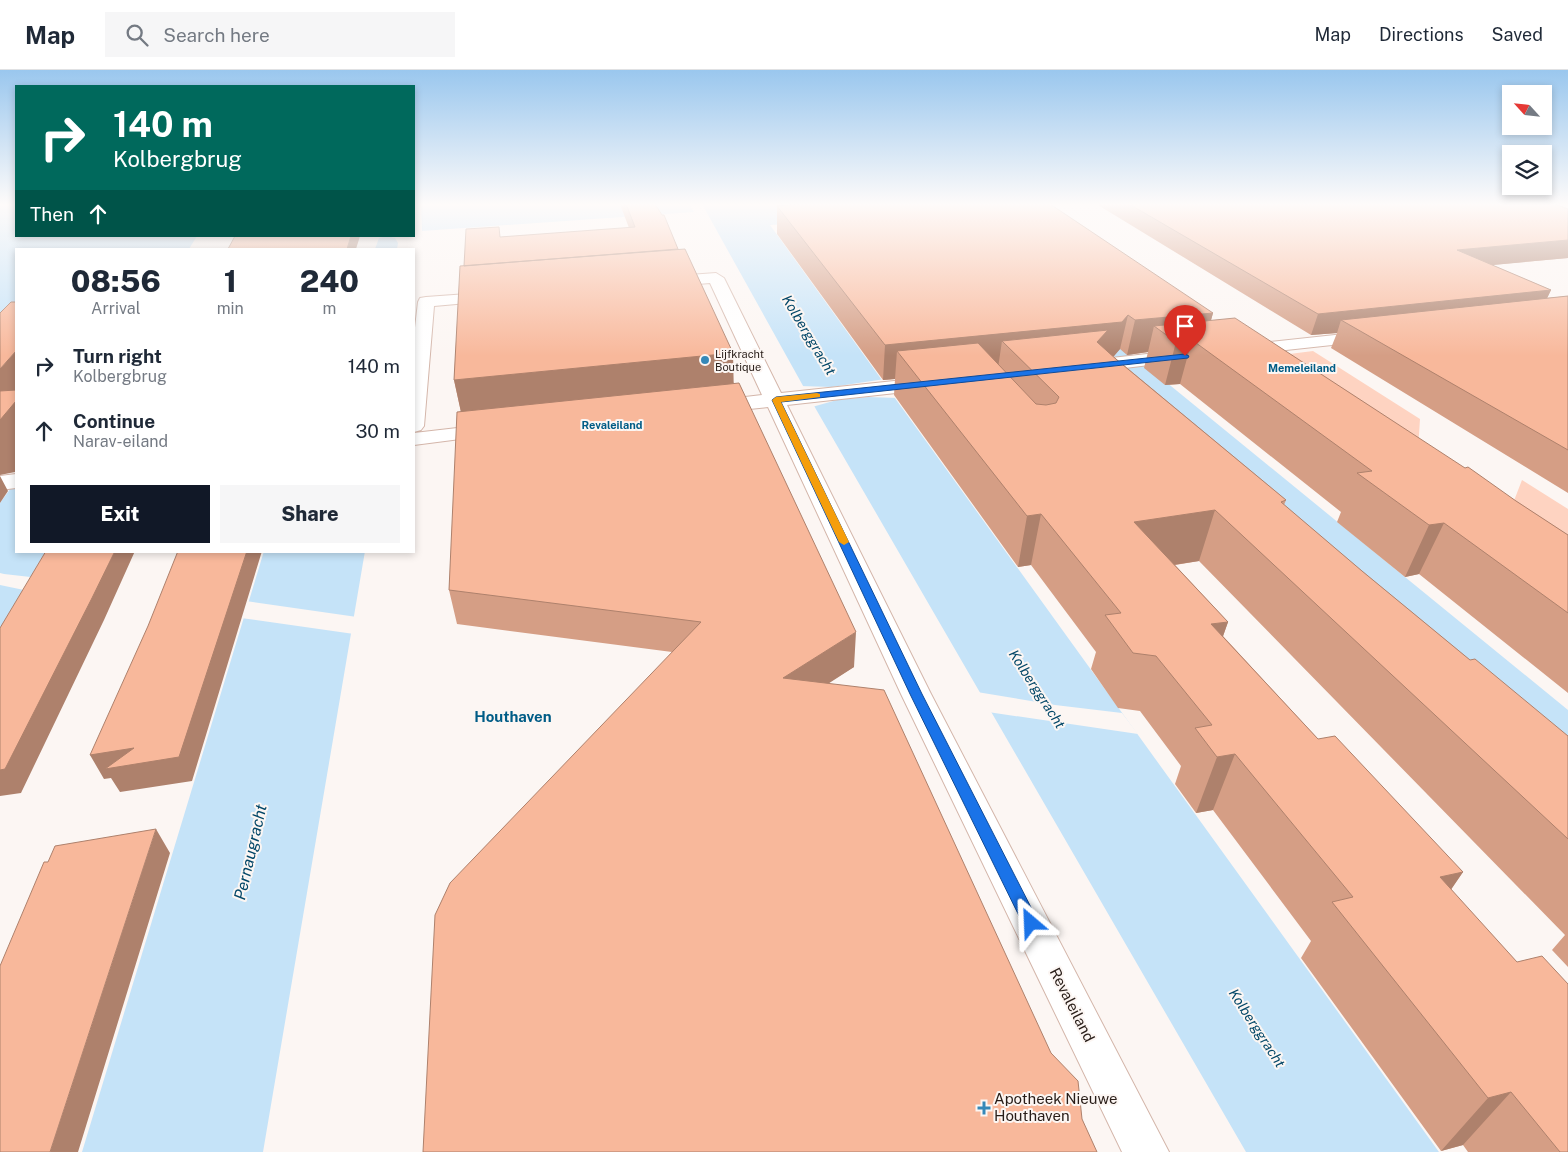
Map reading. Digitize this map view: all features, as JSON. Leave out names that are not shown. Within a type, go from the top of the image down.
[{"type":"street","name":"Revaleiland","points":[[648,284],[716,278],[788,398],[916,694],[1146,1152]]},
{"type":"street","points":[[415,416],[426,302],[513,295]]},
{"type":"street","points":[[1223,352],[1386,334]]},
{"type":"street","points":[[1070,368],[1204,354]]},
{"type":"street","points":[[688,409],[948,381]]},
{"type":"street","points":[[415,439],[512,428]]},
{"type":"shaded area","points":[[1313,351],[1420,419],[1416,480],[1243,360]]},
{"type":"shaded area","points":[[1522,480],[1568,509],[1568,586],[1500,537]]},
{"type":"water","points":[[0,254],[15,254],[15,329],[0,331]]},
{"type":"water","name":"Kolberggracht","points":[[730,254],[791,254],[1439,1152],[1246,1152],[817,411]]},
{"type":"water","points":[[949,254],[1010,254],[1568,710],[1568,826]]},
{"type":"water","points":[[15,482],[15,553],[69,553],[0,674],[0,503]]},
{"type":"water","name":"Pernaugracht","points":[[263,553],[365,553],[263,1152],[82,1152]]},
{"type":"pier","points":[[885,379],[898,398],[868,397],[837,400],[812,407],[800,386],[832,387]]},
{"type":"pier","points":[[0,573],[57,580],[48,595],[0,585]]},
{"type":"pier","points":[[246,601],[357,617],[354,634],[241,618]]},
{"type":"pier","points":[[977,692],[1055,705],[1122,713],[1138,734],[988,712]]},
{"type":"building","points":[[465,254],[609,254],[464,266]]},
{"type":"building","points":[[612,254],[688,254],[733,353],[454,380],[460,266]]},
{"type":"building","points":[[815,254],[1126,254],[1213,313],[1135,320],[1128,315],[1122,322],[885,345]]},
{"type":"building","points":[[1216,254],[1468,254],[1551,290],[1318,314]]},
{"type":"building","points":[[1568,296],[1568,450],[1341,320]]},
{"type":"building","points":[[11,302],[15,302],[15,352],[0,369],[0,313]]},
{"type":"building","points":[[1235,318],[1465,468],[1468,467],[1568,535],[1568,613],[1444,523],[1429,525],[1357,473],[1372,471],[1192,340],[1176,342],[1154,326]]},
{"type":"building","points":[[1108,330],[1097,342],[1117,360],[1286,500],[1281,502],[1362,571],[1470,660],[1475,659],[1568,736],[1568,839],[1215,510],[1134,522],[1228,622],[1211,624],[1318,739],[1335,736],[1463,872],[1440,877],[1517,962],[1542,956],[1568,984],[1568,1152],[1560,1152],[1511,1092],[1488,1098],[1332,902],[1353,897],[1235,754],[1217,757],[1195,728],[1212,725],[1156,656],[1133,653],[1105,615],[1121,613],[1041,514],[1027,516],[897,351],[978,343],[1036,404],[1046,405],[1056,403],[1059,397],[1002,341]]},
{"type":"building","points":[[739,383],[856,632],[783,678],[884,690],[1051,1053],[1078,1081],[1082,1119],[1097,1152],[423,1152],[435,915],[450,883],[701,622],[449,590],[457,412]]},
{"type":"building","points":[[15,390],[15,402],[0,420],[0,391]]},
{"type":"building","points":[[45,553],[114,553],[5,769],[0,770],[0,628]]},
{"type":"building","points":[[177,553],[246,553],[179,757],[105,769],[134,748],[90,755],[148,626]]},
{"type":"building","points":[[156,829],[50,1152],[0,1152],[0,966],[44,862],[48,862],[55,846]]},
{"type":"slow traffic","points":[[817,395],[776,400],[844,542]]},
{"type":"place","name":"Lijfkracht Boutique","points":[[705,360]]},
{"type":"place","name":"Apotheek Nieuwe Houthaven","points":[[984,1108]]},
{"type":"district","name":"Memeleiland","points":[[1302,368]]},
{"type":"district","name":"Revaleiland","points":[[612,425]]},
{"type":"district","name":"Houthaven","points":[[513,717]]},
{"type":"route","points":[[1031,923],[916,694],[776,400],[1185,356]]}]
